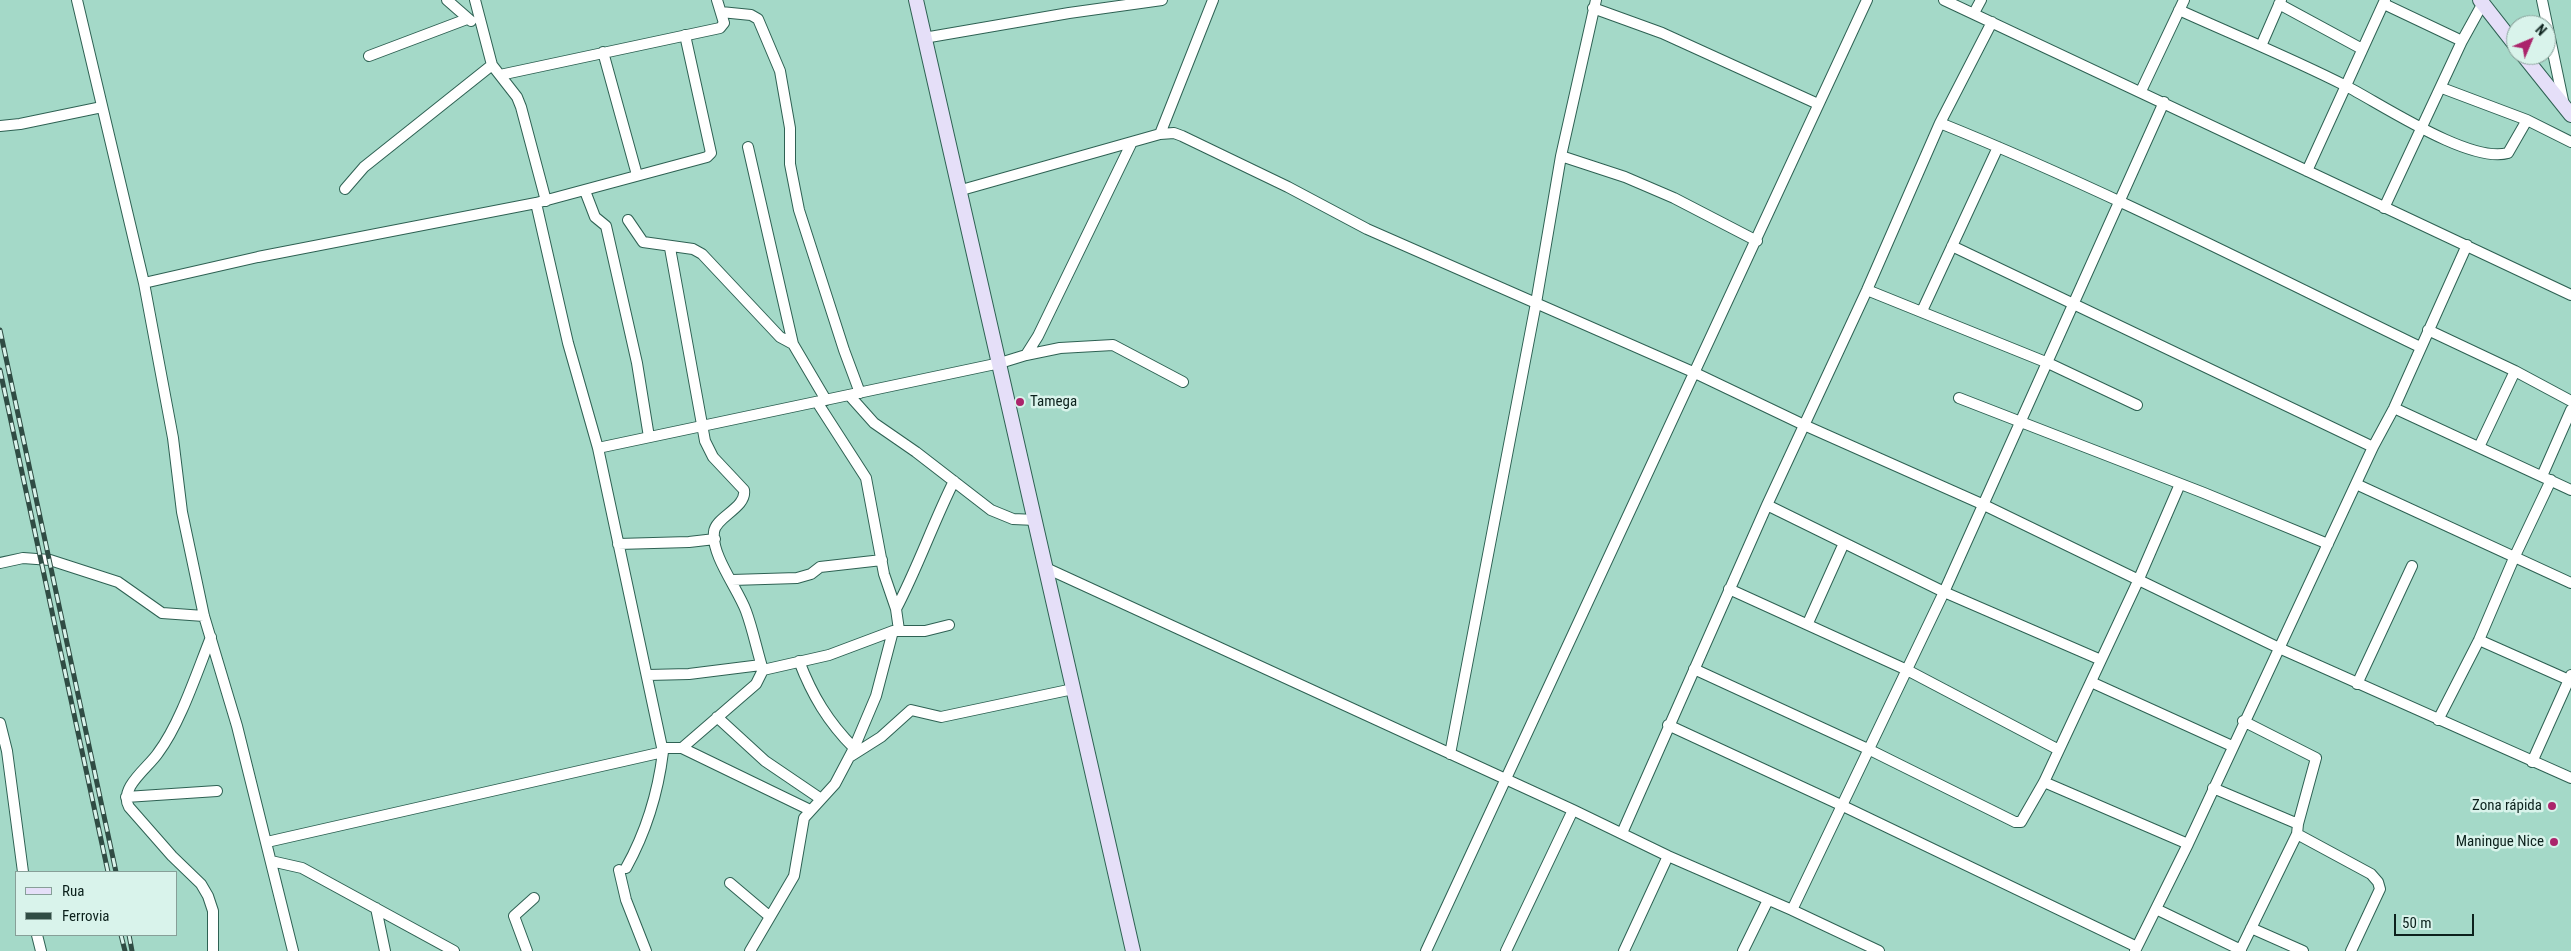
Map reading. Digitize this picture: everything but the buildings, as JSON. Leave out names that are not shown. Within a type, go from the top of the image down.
[{"type":"main road","points":[[916,0],[958,191],[1000,363],[1133,951]]},
{"type":"main road","points":[[2482,2],[2506,33]]},
{"type":"main road","points":[[2530,65],[2568,110]]},
{"type":"street","points":[[78,0],[144,283],[173,438],[182,512],[204,616],[237,726],[293,951]]},
{"type":"street","points":[[447,0],[467,19],[481,26]]},
{"type":"street","points":[[475,0],[492,65],[517,97],[521,107],[568,343],[598,448],[663,750],[660,780],[648,816],[638,845],[623,869],[626,900],[646,951]]},
{"type":"street","points":[[500,75],[723,26],[717,0]]},
{"type":"street","points":[[924,38],[1069,13],[1162,0]]},
{"type":"street","points":[[1160,134],[1213,0]]},
{"type":"street","points":[[1426,951],[1507,780],[1693,372],[1757,241],[1867,0]]},
{"type":"street","points":[[1944,0],[2571,295]]},
{"type":"street","points":[[1974,13],[1981,0]]},
{"type":"street","points":[[2140,91],[2184,0]]},
{"type":"street","points":[[2542,0],[2568,110]]},
{"type":"street","points":[[2261,46],[2280,2],[2362,50]]},
{"type":"street","points":[[2307,171],[2384,2],[2462,41]]},
{"type":"street","points":[[2384,208],[2423,130],[2462,41],[2482,2]]},
{"type":"street","points":[[1450,754],[1536,303],[1561,156],[1594,4],[1818,104]]},
{"type":"street","points":[[2179,10],[2346,86],[2423,130],[2491,156],[2500,156],[2508,153],[2527,120]]},
{"type":"street","points":[[721,12],[751,15],[758,19],[780,71],[790,128],[790,164],[799,210],[844,350],[854,394],[874,423],[973,497],[1002,516],[1036,520]]},
{"type":"street","points":[[369,56],[467,19]]},
{"type":"street","points":[[1622,832],[1668,725],[1867,290],[1940,123],[1992,22]]},
{"type":"street","points":[[144,283],[258,257],[541,202],[707,157],[711,153],[685,35]]},
{"type":"street","points":[[603,52],[637,175]]},
{"type":"street","points":[[345,189],[364,167],[492,65]]},
{"type":"street","points":[[2442,88],[2527,120],[2571,142]]},
{"type":"street","points":[[1792,910],[1944,592],[2164,102]]},
{"type":"street","points":[[0,126],[20,124],[102,107]]},
{"type":"street","points":[[1940,123],[2119,201],[2420,347]]},
{"type":"street","points":[[958,191],[1160,134],[1174,133],[1280,183],[1367,229],[1693,372],[1804,425],[1984,504],[2138,581],[2279,648],[2571,778]]},
{"type":"street","points":[[1026,355],[1038,336],[1132,142]]},
{"type":"street","points":[[748,147],[793,344],[822,401],[866,478],[882,560],[896,609],[896,630],[876,696],[852,752],[835,784],[804,818],[798,862],[794,876],[750,951]]},
{"type":"street","points":[[1922,311],[1998,147]]},
{"type":"street","points":[[1561,156],[1625,177],[1674,198],[1757,241]]},
{"type":"street","points":[[585,191],[595,218],[606,226],[637,363],[649,437]]},
{"type":"street","points":[[628,220],[643,242],[670,248],[693,249],[702,254],[780,338],[793,344]]},
{"type":"street","points":[[1668,725],[1843,806],[2136,949],[2188,844],[2243,721],[2373,446],[2394,408],[2467,245]]},
{"type":"street","points":[[1952,246],[2373,446]]},
{"type":"street","points":[[670,248],[702,427],[714,457],[739,482],[744,495],[716,528],[714,539],[720,561],[732,580],[746,611],[762,668],[758,682],[682,748]]},
{"type":"street","points":[[1867,290],[2048,363],[2137,405]]},
{"type":"street","points":[[2428,330],[2515,371],[2571,402]]},
{"type":"street","points":[[598,448],[1000,363],[1060,348],[1113,346],[1184,382]]},
{"type":"street","points":[[2479,447],[2515,371]]},
{"type":"street","points":[[1959,398],[2328,544]]},
{"type":"street","points":[[2394,408],[2571,490]]},
{"type":"street","points":[[2438,720],[2479,640],[2547,478],[2571,410]]},
{"type":"street","points":[[896,609],[915,572],[939,511],[954,481]]},
{"type":"street","points":[[1694,669],[1870,750],[2015,822],[2021,822],[2026,818],[2044,782],[2138,581],[2180,484]]},
{"type":"street","points":[[2356,484],[2571,583]]},
{"type":"street","points":[[1767,505],[1944,592],[2101,660]]},
{"type":"street","points":[[618,544],[689,542],[714,539]]},
{"type":"street","points":[[1808,623],[1844,543]]},
{"type":"street","points":[[0,564],[23,558],[50,560],[118,582],[162,613],[204,616]]},
{"type":"street","points":[[732,580],[797,578],[811,574],[820,566],[882,560]]},
{"type":"street","points":[[2357,684],[2412,566]]},
{"type":"street","points":[[1046,568],[1622,832],[1668,856],[1792,910],[1879,951]]},
{"type":"street","points":[[1729,589],[1808,623],[1908,670],[2059,750]]},
{"type":"street","points":[[648,675],[689,674],[762,668],[829,655],[896,630],[925,631],[949,625]]},
{"type":"street","points":[[211,637],[188,693],[160,751],[129,788],[126,797],[129,806],[172,856],[201,884],[208,896],[213,911],[213,951]]},
{"type":"street","points":[[2479,640],[2570,677],[2532,762]]},
{"type":"street","points":[[799,661],[810,691],[852,752]]},
{"type":"street","points":[[2090,682],[2232,746]]},
{"type":"street","points":[[852,752],[882,736],[911,710],[941,717],[1073,689]]},
{"type":"street","points":[[717,716],[765,761],[821,798]]},
{"type":"street","points":[[2156,909],[2240,951],[2297,829],[2316,758],[2243,721]]},
{"type":"street","points":[[0,723],[24,871]]},
{"type":"street","points":[[267,842],[663,750],[682,748],[810,810]]},
{"type":"street","points":[[2044,782],[2188,844]]},
{"type":"street","points":[[2213,788],[2297,829],[2371,874],[2378,882],[2380,889],[2351,951]]},
{"type":"street","points":[[126,797],[217,791]]},
{"type":"street","points":[[1506,951],[1573,810]]},
{"type":"street","points":[[1624,951],[1668,856]]},
{"type":"street","points":[[271,861],[302,868],[454,951]]},
{"type":"street","points":[[730,883],[769,916]]},
{"type":"street","points":[[527,951],[514,916],[534,898]]},
{"type":"street","points":[[1743,951],[1768,900]]},
{"type":"street","points":[[376,908],[385,951]]},
{"type":"street","points":[[2251,928],[2303,951]]},
{"type":"street","points":[[37,936],[41,951]]},
{"type":"railway","points":[[0,330],[116,871]]},
{"type":"railway","points":[[0,370],[108,871]]},
{"type":"railway","points":[[121,936],[125,951]]},
{"type":"railway","points":[[129,936],[132,951]]},
{"type":"place","name":"Tamega","points":[[1020,402]]},
{"type":"place","name":"Zona rápida","points":[[2552,806]]},
{"type":"place","name":"Maningue Nice","points":[[2554,842]]}]
